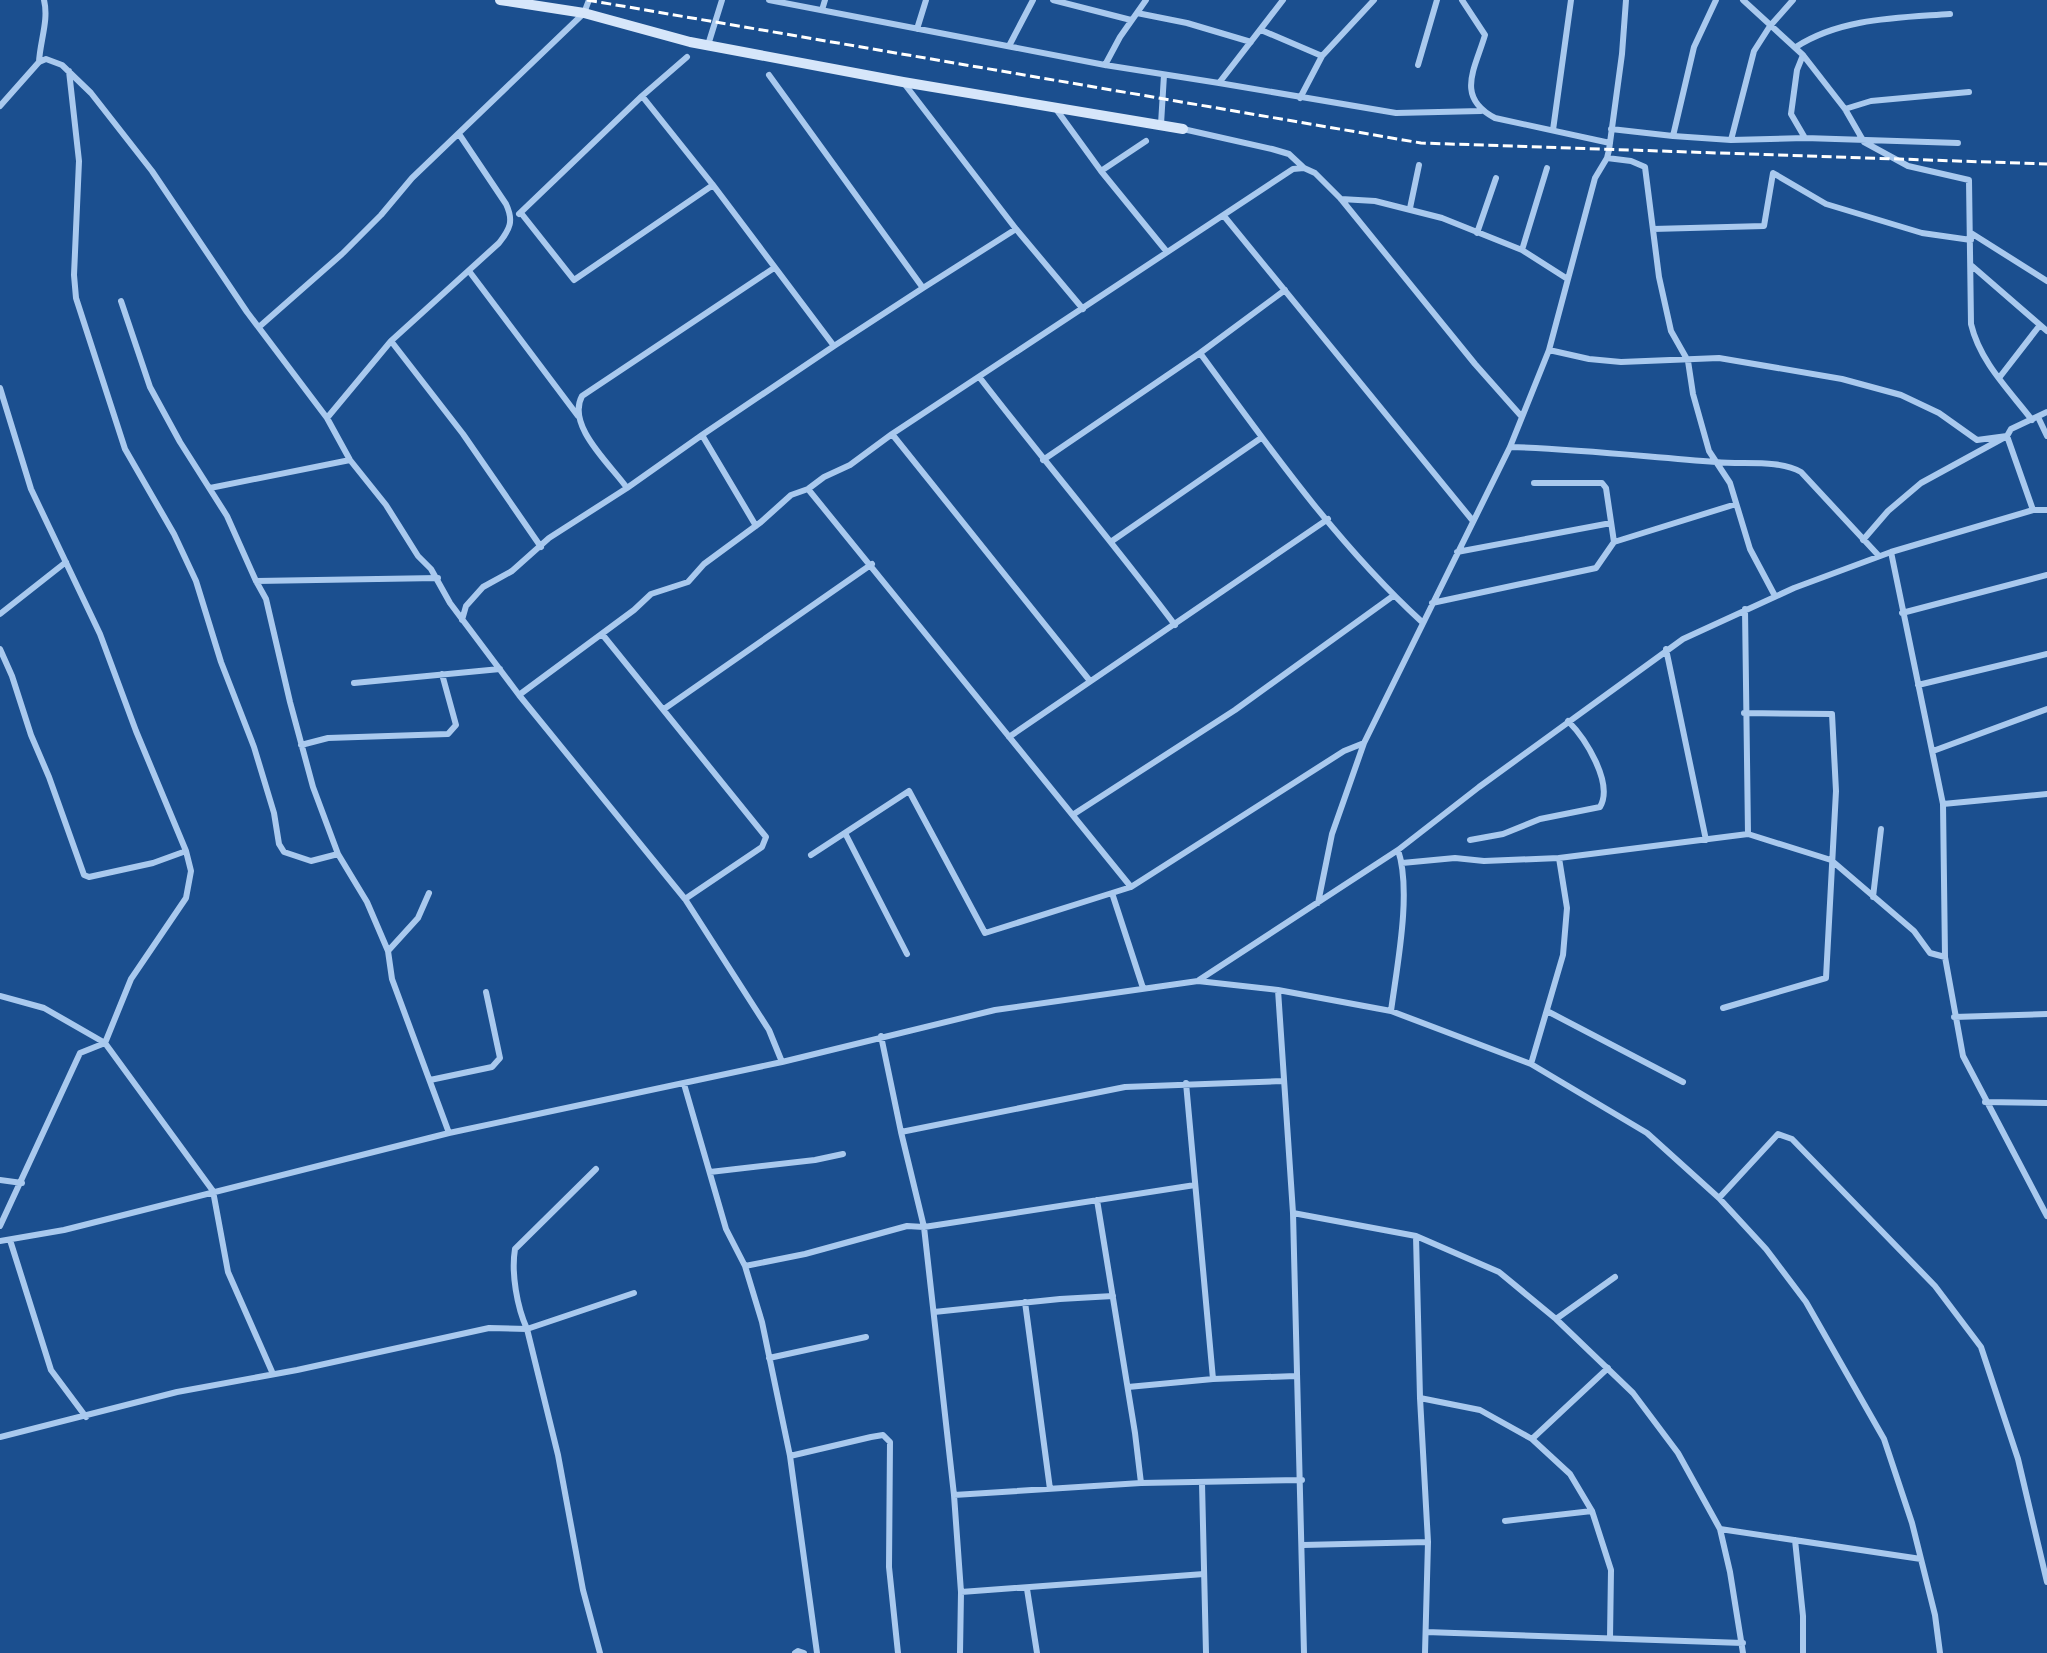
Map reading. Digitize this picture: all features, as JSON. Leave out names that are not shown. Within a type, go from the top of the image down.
[{"type":"main road","points":[[500,0],[584,13],[708,45],[903,82],[1054,105],[1182,129]]},
{"type":"street","points":[[0,106],[39,62],[40,44],[47,12],[44,0]]},
{"type":"street","points":[[259,327],[342,254],[381,215],[412,178],[584,13],[589,0]]},
{"type":"street","points":[[708,45],[722,0]]},
{"type":"street","points":[[773,0],[1105,65],[1300,98],[1396,113],[1481,111]]},
{"type":"street","points":[[822,10],[825,0]]},
{"type":"street","points":[[917,29],[926,0]]},
{"type":"street","points":[[1009,46],[1032,0]]},
{"type":"street","points":[[1053,0],[1131,20]]},
{"type":"street","points":[[1105,65],[1131,20],[1146,0]]},
{"type":"street","points":[[1300,98],[1322,56],[1374,0]]},
{"type":"street","points":[[1418,65],[1437,0]]},
{"type":"street","points":[[1462,0],[1468,3],[1485,34],[1470,92],[1474,103],[1481,111],[1495,118],[1610,143]]},
{"type":"street","points":[[1553,130],[1571,0]]},
{"type":"street","points":[[1318,903],[1332,834],[1364,743],[1510,447],[1549,350],[1566,278],[1595,178],[1607,158],[1622,54],[1626,0]]},
{"type":"street","points":[[1673,136],[1694,47],[1716,0]]},
{"type":"street","points":[[1743,0],[1803,55],[1845,110],[1864,142],[1914,168],[1969,180],[1972,266],[1971,324],[1975,339],[1982,354],[1999,378],[2035,418],[2047,436]]},
{"type":"street","points":[[1731,140],[1754,51],[1770,26],[1793,0]]},
{"type":"street","points":[[1219,83],[1281,1]]},
{"type":"street","points":[[1137,13],[1251,42]]},
{"type":"street","points":[[1796,47],[1816,34],[1837,27],[1950,14]]},
{"type":"street","points":[[1261,30],[1322,56]]},
{"type":"street","points":[[1803,55],[1797,70],[1791,114],[1805,138]]},
{"type":"street","points":[[511,215],[521,213],[642,96],[687,57]]},
{"type":"street","points":[[39,62],[53,61],[69,71],[113,119],[181,211],[259,327],[327,418],[350,460],[386,506],[418,556],[438,578],[450,603],[462,620],[519,695],[685,899],[769,1030],[782,1062]]},
{"type":"street","points":[[69,71],[79,161],[75,286],[87,339],[125,449],[169,524],[196,581],[221,662],[254,747],[274,813],[279,844],[284,852],[311,861],[338,854]]},
{"type":"street","points":[[769,75],[923,288]]},
{"type":"street","points":[[1161,124],[1164,75]]},
{"type":"street","points":[[903,82],[1016,229],[1083,309]]},
{"type":"street","points":[[1845,110],[1870,101],[1969,92]]},
{"type":"street","points":[[642,96],[713,185],[834,346]]},
{"type":"street","points":[[1054,105],[1101,171],[1167,252]]},
{"type":"street","points":[[1182,129],[1289,154],[1304,168],[1315,173],[1341,199],[1475,364],[1522,417]]},
{"type":"street","points":[[1611,129],[1731,140],[1805,138],[1864,142],[1958,143]]},
{"type":"street","points":[[327,418],[392,341],[468,271],[507,233],[512,225],[511,215],[459,134]]},
{"type":"street","points":[[1101,171],[1146,141]]},
{"type":"street","points":[[1607,158],[1631,160],[1645,167],[1653,229],[1671,331],[1688,361],[1693,394],[1709,451],[1730,483],[1750,549],[1775,596]]},
{"type":"street","points":[[1410,208],[1419,165]]},
{"type":"street","points":[[519,695],[602,634],[651,594],[688,582],[704,564],[756,526],[791,495],[808,489],[824,477],[850,465],[892,434],[1293,169],[1304,168]]},
{"type":"street","points":[[1522,250],[1547,168]]},
{"type":"street","points":[[1653,229],[1764,226],[1773,173],[1826,204],[1922,233],[1971,236],[2047,281]]},
{"type":"street","points":[[1477,233],[1496,178]]},
{"type":"street","points":[[521,213],[574,280],[713,185]]},
{"type":"street","points":[[1341,199],[1375,201],[1410,208],[1522,250],[1566,278]]},
{"type":"street","points":[[1224,216],[1402,438],[1473,521]]},
{"type":"street","points":[[462,620],[466,606],[483,587],[513,571],[549,538],[627,488],[834,346],[1016,229]]},
{"type":"street","points":[[1972,266],[2047,331]]},
{"type":"street","points":[[627,488],[583,432],[578,416],[578,404],[589,389],[774,268]]},
{"type":"street","points":[[468,271],[578,416]]},
{"type":"street","points":[[1043,460],[1200,353],[1285,290]]},
{"type":"street","points":[[121,302],[150,387],[180,442],[227,516],[266,598],[301,745],[338,854],[367,902],[388,951],[392,979],[449,1133]]},
{"type":"street","points":[[1999,378],[2040,325]]},
{"type":"street","points":[[392,341],[463,434],[541,547]]},
{"type":"street","points":[[1549,350],[1599,360],[1688,361],[1719,358],[1842,379],[1901,395],[1939,413],[1977,440],[2007,436]]},
{"type":"street","points":[[1200,353],[1262,438],[1328,519],[1393,596],[1422,622]]},
{"type":"street","points":[[980,378],[1043,460],[1112,542],[1175,625]]},
{"type":"street","points":[[0,388],[31,489],[100,634],[136,731],[186,851],[191,871],[186,898],[131,979],[105,1043],[80,1053],[22,1183],[0,1226]]},
{"type":"street","points":[[1863,540],[1888,511],[1921,483],[2007,436],[2011,429],[2047,412]]},
{"type":"street","points":[[892,434],[1090,681]]},
{"type":"street","points":[[702,435],[756,526]]},
{"type":"street","points":[[2007,436],[2033,510]]},
{"type":"street","points":[[1112,542],[1262,438]]},
{"type":"street","points":[[1510,447],[1566,448],[1717,463],[1788,465],[1801,472],[1879,556]]},
{"type":"street","points":[[210,488],[350,460]]},
{"type":"street","points":[[1534,483],[1594,481],[1602,483],[1606,488],[1614,542]]},
{"type":"street","points":[[808,489],[872,564],[1131,887]]},
{"type":"street","points":[[1432,603],[1596,568],[1614,542],[1736,504]]},
{"type":"street","points":[[1198,981],[1398,850],[1666,649],[1745,609],[1879,556],[2033,510],[2047,510]]},
{"type":"street","points":[[1009,737],[1328,519]]},
{"type":"street","points":[[1457,552],[1611,524]]},
{"type":"street","points":[[1891,552],[1943,804],[1945,957],[1954,1017],[1963,1056],[1985,1102],[2047,1216]]},
{"type":"street","points":[[0,614],[66,562]]},
{"type":"street","points":[[664,709],[872,564]]},
{"type":"street","points":[[1902,613],[2047,575]]},
{"type":"street","points":[[256,581],[438,578]]},
{"type":"street","points":[[1074,814],[1230,714],[1393,596]]},
{"type":"street","points":[[1745,609],[1747,663],[1744,713],[1748,834]]},
{"type":"street","points":[[602,634],[766,837],[762,848],[685,899]]},
{"type":"street","points":[[0,649],[84,875],[89,877],[153,863],[186,851]]},
{"type":"street","points":[[1666,649],[1706,840]]},
{"type":"street","points":[[1918,685],[2047,654]]},
{"type":"street","points":[[354,683],[500,669]]},
{"type":"street","points":[[301,745],[328,738],[448,734],[456,725],[455,714],[442,674]]},
{"type":"street","points":[[1933,751],[2047,711]]},
{"type":"street","points":[[1723,1008],[1826,978],[1836,791],[1832,714],[1744,713]]},
{"type":"street","points":[[1470,840],[1503,834],[1540,819],[1600,807],[1604,794],[1595,757],[1579,732],[1568,721]]},
{"type":"street","points":[[811,855],[909,791],[985,933],[1131,887],[1344,751],[1364,743]]},
{"type":"street","points":[[1943,804],[2047,794]]},
{"type":"street","points":[[1873,897],[1881,829]]},
{"type":"street","points":[[845,833],[907,954]]},
{"type":"street","points":[[1402,863],[1455,858],[1484,861],[1559,858],[1748,834],[1831,860],[1914,931],[1930,953],[1945,957]]},
{"type":"street","points":[[1391,1011],[1402,913],[1402,863],[1398,850]]},
{"type":"street","points":[[1531,1064],[1563,955],[1568,908],[1559,858]]},
{"type":"street","points":[[1112,892],[1143,988]]},
{"type":"street","points":[[388,951],[418,918],[429,893]]},
{"type":"street","points":[[0,1241],[64,1230],[449,1133],[782,1062],[995,1010],[1198,981],[1278,990],[1391,1011],[1531,1064],[1647,1133],[1719,1198],[1766,1249],[1806,1302],[1854,1382],[1884,1439],[1912,1523],[1935,1615],[1940,1653]]},
{"type":"street","points":[[1278,990],[1282,1081],[1293,1213],[1305,1653]]},
{"type":"street","points":[[430,1080],[492,1066],[500,1058],[486,992]]},
{"type":"street","points":[[0,996],[44,1008],[105,1043],[213,1191],[228,1272],[273,1374]]},
{"type":"street","points":[[1547,1011],[1683,1082]]},
{"type":"street","points":[[1954,1017],[2047,1014]]},
{"type":"street","points":[[881,1036],[900,1132],[924,1227],[954,1495],[961,1592],[960,1653]]},
{"type":"street","points":[[900,1132],[1125,1087],[1282,1081]]},
{"type":"street","points":[[1186,1083],[1213,1379]]},
{"type":"street","points":[[684,1084],[726,1229],[745,1266],[762,1322],[790,1456],[817,1653]]},
{"type":"street","points":[[1985,1102],[2047,1103]]},
{"type":"street","points":[[1719,1198],[1778,1134],[1784,1135],[1792,1139],[1935,1286],[1968,1327],[1988,1366],[2018,1459],[2047,1582]]},
{"type":"street","points":[[710,1172],[814,1160],[843,1154]]},
{"type":"street","points":[[596,1169],[515,1249],[512,1264],[521,1317],[527,1329],[560,1465],[584,1590],[600,1653]]},
{"type":"street","points":[[0,1180],[22,1183]]},
{"type":"street","points":[[745,1266],[805,1254],[907,1226],[924,1227],[1195,1185]]},
{"type":"street","points":[[1096,1200],[1128,1387],[1141,1484]]},
{"type":"street","points":[[1293,1213],[1416,1236],[1499,1272],[1556,1319],[1633,1392],[1678,1454],[1720,1529],[1743,1643],[1743,1653]]},
{"type":"street","points":[[1416,1236],[1420,1398],[1428,1542],[1425,1653]]},
{"type":"street","points":[[9,1240],[51,1370],[86,1417]]},
{"type":"street","points":[[1556,1319],[1615,1277]]},
{"type":"street","points":[[0,1437],[86,1417],[177,1392],[489,1328],[527,1329],[634,1293]]},
{"type":"street","points":[[934,1312],[1025,1302],[1113,1296]]},
{"type":"street","points":[[1025,1302],[1050,1488]]},
{"type":"street","points":[[769,1358],[866,1337]]},
{"type":"street","points":[[1533,1439],[1608,1368]]},
{"type":"street","points":[[1128,1387],[1213,1379],[1296,1376]]},
{"type":"street","points":[[1420,1398],[1480,1410],[1533,1439],[1570,1474],[1592,1511],[1611,1570],[1610,1638]]},
{"type":"street","points":[[790,1456],[883,1435],[890,1443],[889,1567],[898,1653]]},
{"type":"street","points":[[954,1495],[1141,1484],[1302,1480]]},
{"type":"street","points":[[1202,1483],[1206,1653]]},
{"type":"street","points":[[1505,1521],[1592,1511]]},
{"type":"street","points":[[1720,1529],[1921,1559]]},
{"type":"street","points":[[1795,1540],[1803,1616],[1803,1653]]},
{"type":"street","points":[[1303,1545],[1428,1542]]},
{"type":"street","points":[[961,1592],[1027,1589],[1204,1574]]},
{"type":"street","points":[[1027,1589],[1036,1653]]},
{"type":"street","points":[[1426,1632],[1743,1643]]},
{"type":"street","points":[[795,1653],[798,1651],[804,1653]]},
{"type":"railway","points":[[587,0],[1421,143],[2047,164]]}]
